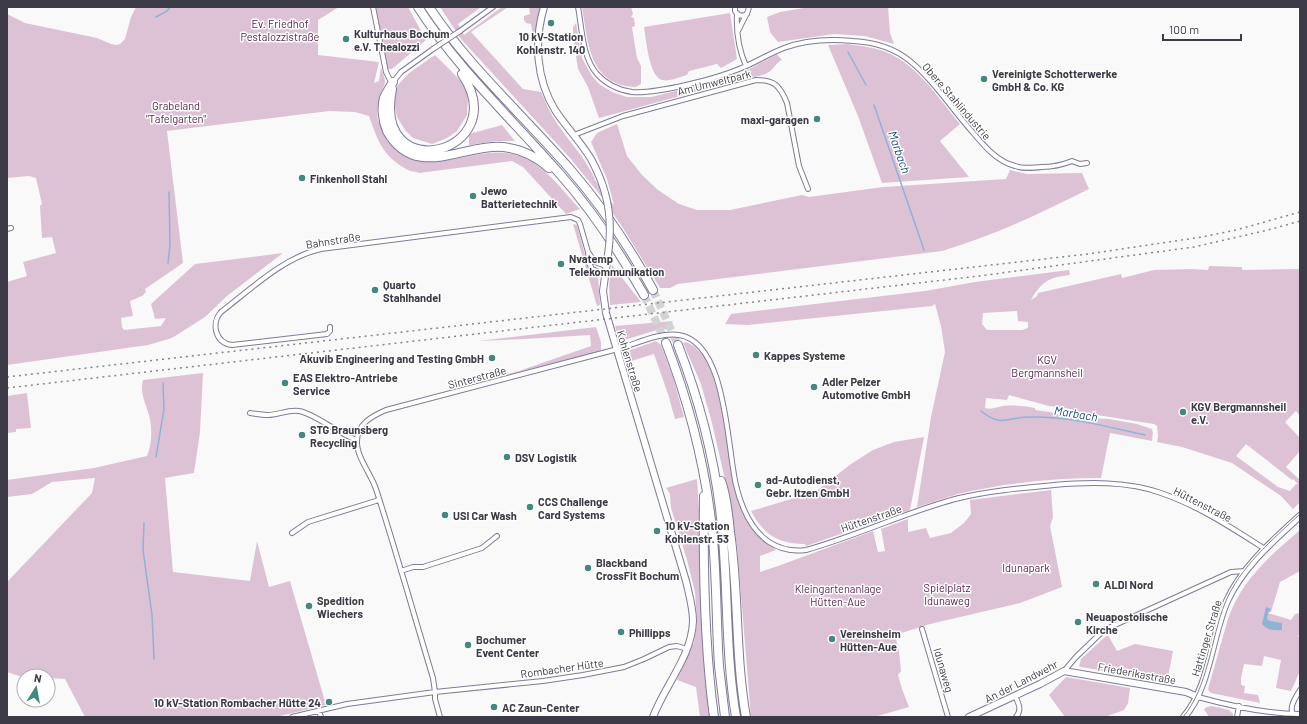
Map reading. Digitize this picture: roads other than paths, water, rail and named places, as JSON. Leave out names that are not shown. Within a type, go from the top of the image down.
[{"type":"highway","points":[[393,82],[390,101],[390,118],[394,130],[403,141],[417,149],[428,151],[447,147],[464,135],[472,120],[474,105],[474,98],[469,83],[418,7]]},
{"type":"highway","points":[[430,7],[436,17],[476,68],[549,146],[586,189],[625,243],[653,290]]},
{"type":"highway","points":[[441,40],[461,66],[570,185],[616,248],[644,295]]},
{"type":"highway","points":[[393,82],[384,98],[384,120],[386,129],[394,141],[403,150],[418,156],[429,158],[488,147],[508,148],[534,157],[542,162],[561,181],[570,185]]},
{"type":"highway","points":[[666,343],[687,401],[704,471],[712,529],[719,666],[725,717]]},
{"type":"highway","points":[[678,345],[697,398],[711,452],[718,492],[724,540],[729,651],[736,717]]},
{"type":"highway","points":[[711,452],[723,486],[733,550],[738,650],[746,717]]},
{"type":"highway","points":[[704,471],[704,580],[708,654],[714,717]]},
{"type":"street","points":[[372,7],[386,72],[390,80],[393,82],[401,72],[492,8]]},
{"type":"street","name":"Kohlenstraße","points":[[543,7],[538,50],[541,77],[546,93],[555,109],[591,159],[605,193],[610,221],[608,255],[604,274],[603,290],[606,313],[690,598],[693,621],[687,649],[658,704],[654,717]]},
{"type":"street","name":"Obere Stahlindustrie","points":[[578,7],[587,54],[591,64],[596,73],[606,82],[622,90],[640,92],[669,88],[727,73],[746,66],[784,48],[801,44],[837,40],[864,42],[888,48],[910,61],[924,75],[984,146],[1004,162],[1016,167],[1024,168],[1059,166],[1072,161],[1080,164],[1087,163]]},
{"type":"street","points":[[735,7],[742,56],[746,66]]},
{"type":"street","points":[[738,31],[749,7]]},
{"type":"street","points":[[737,14],[742,16],[747,14]]},
{"type":"street","name":"Am Umweltpark","points":[[574,135],[604,123],[662,105],[756,80],[768,80],[775,84],[784,96],[787,103],[799,166],[808,189]]},
{"type":"street","name":"Bahnstraße","points":[[330,327],[330,331],[327,334],[232,345],[223,342],[217,336],[215,320],[221,312],[287,262],[302,254],[321,248],[571,217],[578,220],[580,224],[588,252],[589,263],[592,269],[604,274]]},
{"type":"street","points":[[588,252],[595,262],[606,266]]},
{"type":"street","name":"Hüttenstraße","points":[[617,350],[655,337],[670,335],[679,335],[689,339],[702,348],[712,365],[724,402],[733,469],[741,500],[753,526],[764,538],[779,548],[796,551],[806,550],[912,513],[974,495],[1087,482],[1129,486],[1161,493],[1207,514],[1265,549]]},
{"type":"street","name":"Sinterstraße","points":[[357,440],[357,436],[363,424],[376,414],[386,410],[617,350]]},
{"type":"street","points":[[250,413],[269,415],[300,411],[309,414],[347,437],[357,440],[357,447],[374,484],[401,571],[433,678],[435,699],[440,717]]},
{"type":"street","points":[[292,533],[308,522],[379,500]]},
{"type":"street","name":"Hattinger Straße","points":[[1184,717],[1198,696],[1225,606],[1233,590],[1245,571],[1265,549],[1300,516]]},
{"type":"street","points":[[401,571],[414,567],[423,567],[482,548],[497,536]]},
{"type":"street","name":"An der Landwehr","points":[[969,717],[1064,671],[1104,630],[1231,572],[1245,571]]},
{"type":"street","name":"Idunaweg","points":[[922,629],[948,717]]},
{"type":"street","name":"Rombacher Hütte","points":[[292,717],[366,701],[435,692],[536,682],[583,675],[624,667],[669,647],[678,646],[687,649]]},
{"type":"street","name":"Friederikastraße","points":[[1064,671],[1186,692],[1239,706],[1293,715],[1300,714]]},
{"type":"street","points":[[1293,715],[1291,707],[1300,690]]},
{"type":"street","points":[[1015,696],[1020,710],[1016,717]]},
{"type":"street","points":[[1237,717],[1239,706]]},
{"type":"street","points":[[319,711],[321,717]]},
{"type":"water","points":[[1266,607],[1271,609],[1268,613],[1267,619],[1282,623],[1282,630],[1271,630],[1262,624]]},
{"type":"waterway","points":[[156,17],[167,11],[170,7]]},
{"type":"waterway","name":"Marbach","points":[[848,52],[866,85]]},
{"type":"waterway","name":"Marbach","points":[[874,105],[924,250]]},
{"type":"waterway","points":[[168,263],[170,245],[169,192]]},
{"type":"waterway","points":[[156,457],[164,409],[163,383]]},
{"type":"waterway","name":"Marbach","points":[[981,411],[994,419],[1000,420],[1022,417],[1059,418],[1145,435]]},
{"type":"waterway","points":[[144,523],[143,550],[152,615],[154,659]]},
{"type":"tunnel","points":[[653,290],[678,345]]},
{"type":"tunnel","points":[[644,295],[666,343]]},
{"type":"tram line","points":[[1183,717],[1198,692],[1204,677],[1220,617],[1231,590],[1248,566],[1300,514]]},
{"type":"railway","points":[[7,377],[1088,254],[1202,237],[1236,230],[1300,212]]},
{"type":"railway","points":[[7,388],[979,276],[1194,247],[1300,221]]},
{"type":"place","name":"10 kV-Station Kohlenstr. 140","points":[[551,23]]},
{"type":"place","name":"Kulturhaus Bochum e.V. Thealozzi","points":[[346,39]]},
{"type":"place","name":"Vereinigte Schotterwerke GmbH & Co. KG","points":[[984,79]]},
{"type":"place","name":"maxi-garagen","points":[[817,119]]},
{"type":"place","name":"Finkenholl Stahl","points":[[302,178]]},
{"type":"place","name":"Jewo Batterietechnik","points":[[473,196]]},
{"type":"place","name":"Nvatemp Telekommunikation","points":[[561,264]]},
{"type":"place","name":"Quarto Stahlhandel","points":[[375,290]]},
{"type":"place","name":"Kappes Systeme","points":[[756,355]]},
{"type":"place","name":"Akuvib Engineering and Testing GmbH","points":[[492,358]]},
{"type":"place","name":"EAS Elektro-Antriebe Service","points":[[285,383]]},
{"type":"place","name":"Adler Pelzer Automotive GmbH","points":[[814,387]]},
{"type":"place","name":"KGV Bergmannsheil e.V.","points":[[1183,412]]},
{"type":"place","name":"STG Braunsberg Recycling","points":[[302,435]]},
{"type":"place","name":"DSV Logistik","points":[[507,457]]},
{"type":"place","name":"ad-Autodienst, Gebr. Itzen GmbH","points":[[758,485]]},
{"type":"place","name":"CCS Challenge Card Systems","points":[[530,507]]},
{"type":"place","name":"USI Car Wash","points":[[445,515]]},
{"type":"place","name":"10 kV-Station Kohlenstr. 53","points":[[657,531]]},
{"type":"place","name":"Blackband CrossFit Bochum","points":[[588,568]]},
{"type":"place","name":"ALDI Nord","points":[[1096,584]]},
{"type":"place","name":"Spedition Wiechers","points":[[309,606]]},
{"type":"place","name":"Neuapostolische Kirche","points":[[1078,622]]},
{"type":"place","name":"Phillipps","points":[[621,632]]},
{"type":"place","name":"Vereinsheim Hütten-Aue","points":[[832,639]]},
{"type":"place","name":"Bochumer Event Center","points":[[468,645]]},
{"type":"place","name":"10 kV-Station Rombacher Hütte 24","points":[[329,702]]},
{"type":"place","name":"AC Zaun-Center","points":[[494,707]]},
{"type":"park label","name":"Ev. Friedhof Pestalozzistraße","points":[[280,29]]},
{"type":"park label","name":"Grabeland \"Tafelgarten\"","points":[[176,111]]},
{"type":"park label","name":"KGV Bergmannsheil","points":[[1047,365]]},
{"type":"park label","name":"Idunapark","points":[[1026,567]]},
{"type":"park label","name":"Spielplatz Idunaweg","points":[[947,593]]},
{"type":"park label","name":"Kleingartenanlage Hütten-Aue","points":[[838,594]]}]
